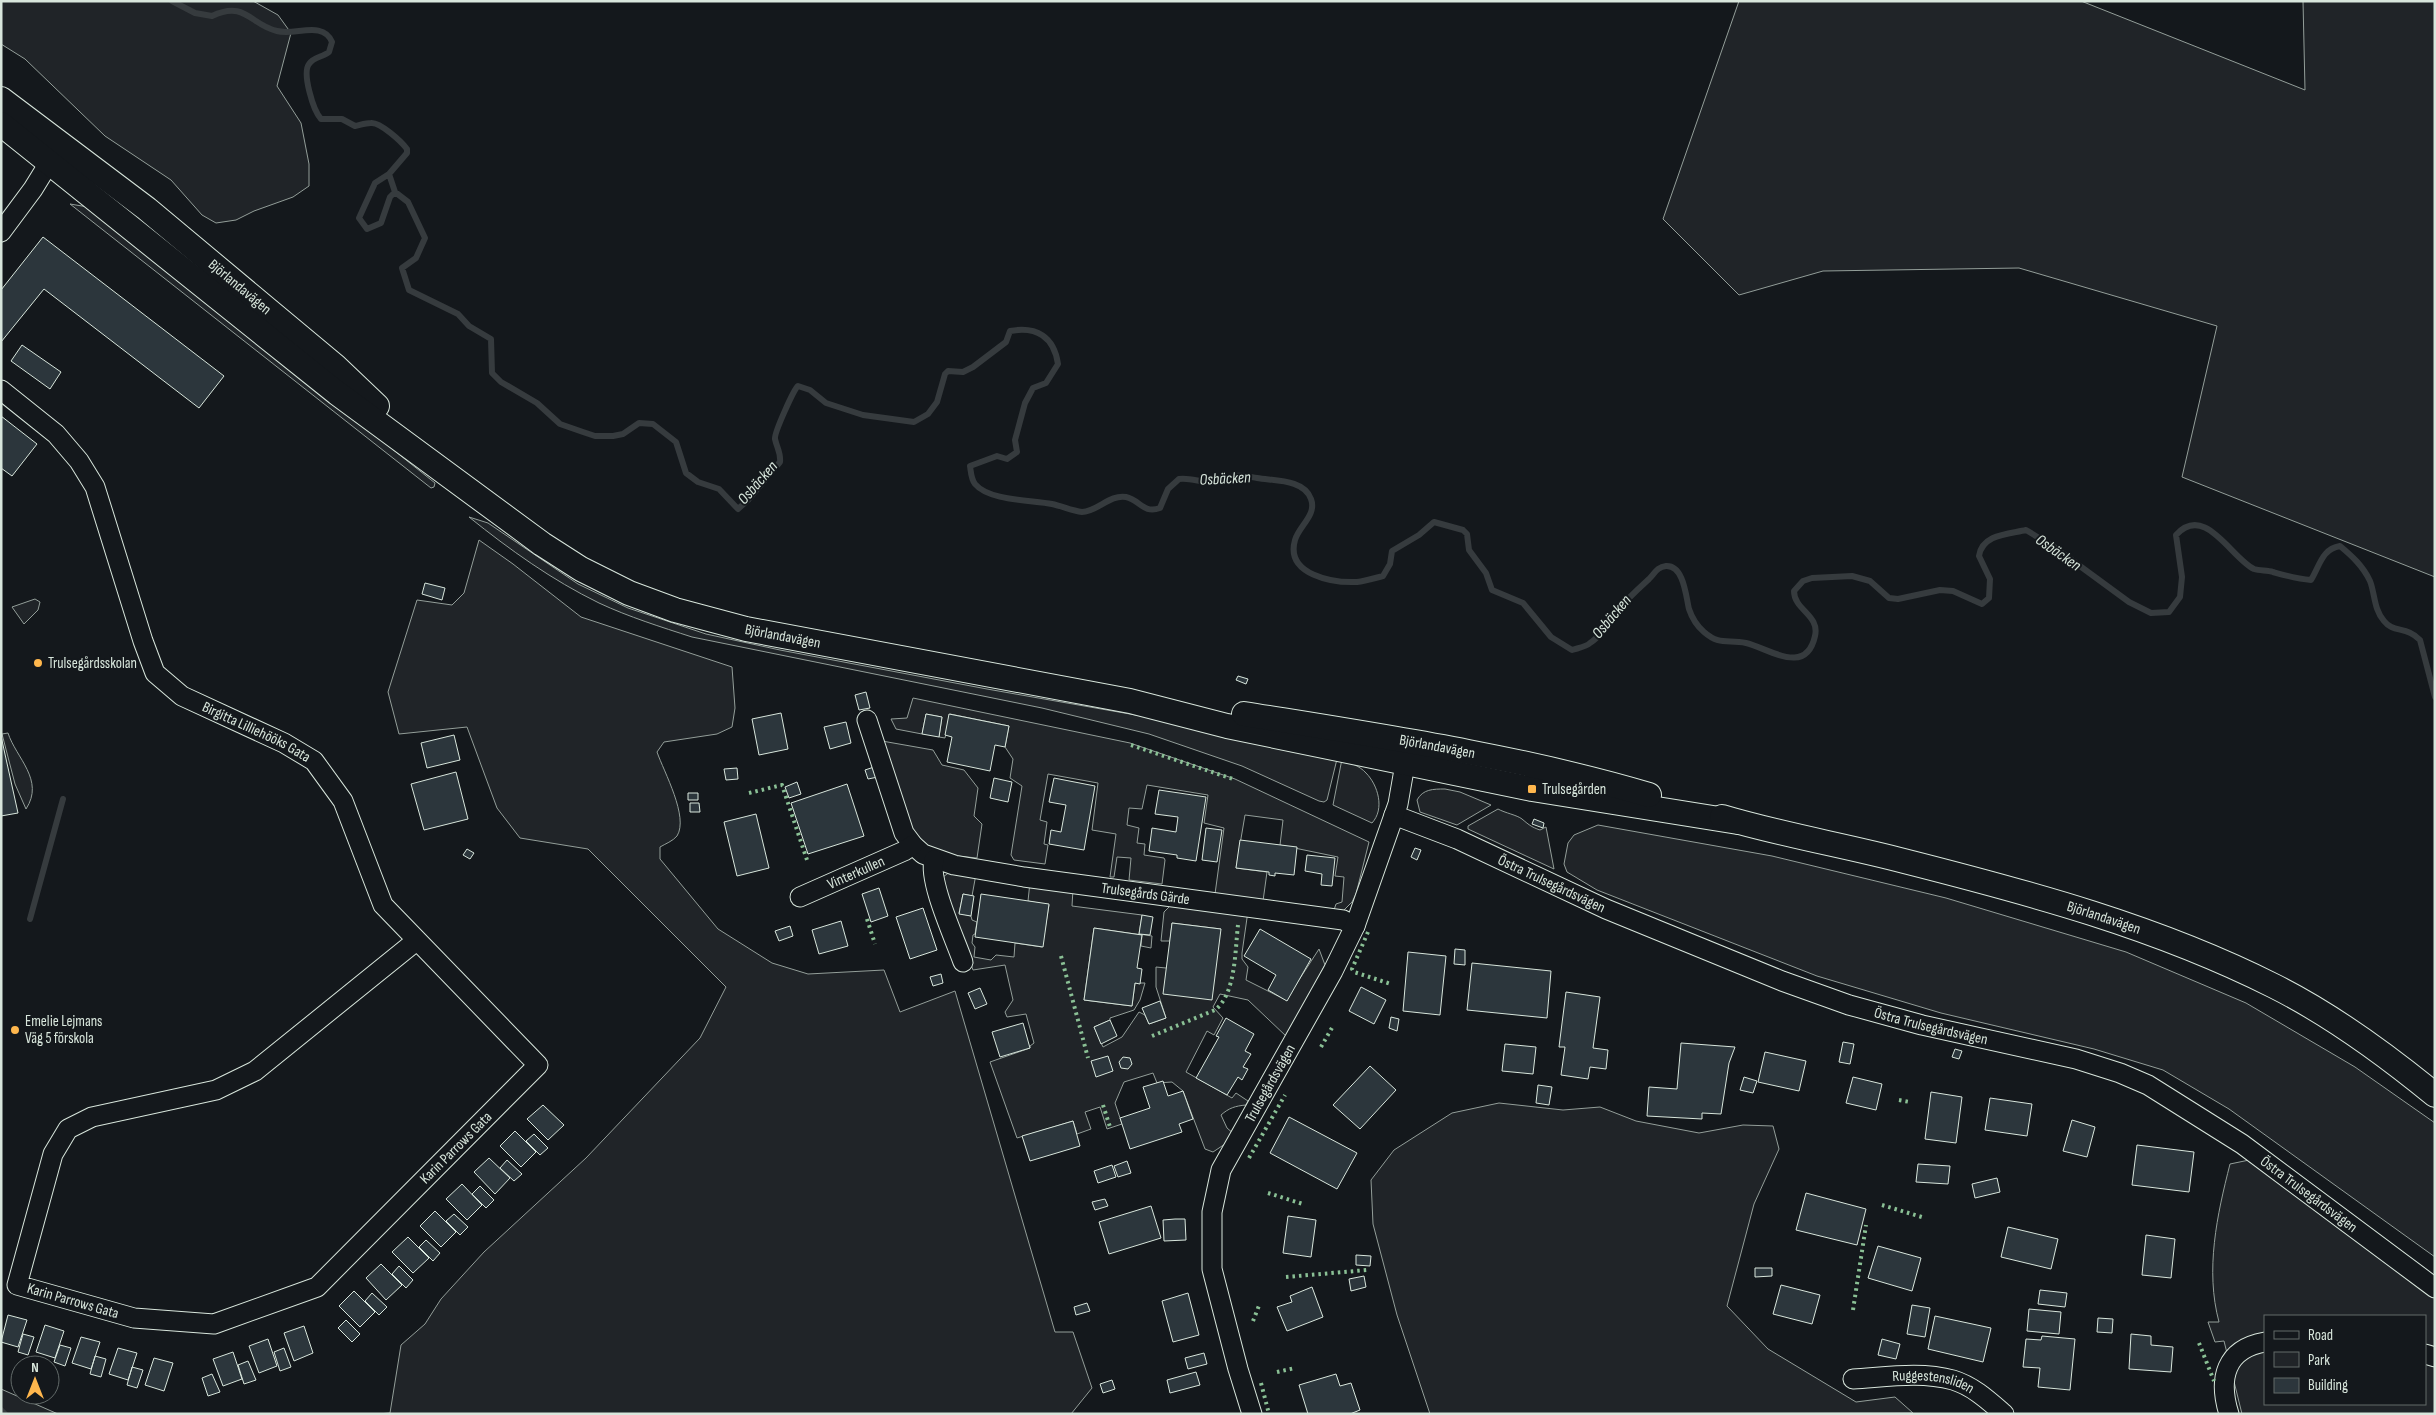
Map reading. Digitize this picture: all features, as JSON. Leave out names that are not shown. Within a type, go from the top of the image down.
[{"type":"street","name":"Björlandavägen","points":[[1,99],[56,154],[337,393],[542,544],[581,569],[628,593],[675,610],[746,629],[1130,701],[1228,726],[1532,789],[1738,822]]},
{"type":"street","name":"Björlandavägen","points":[[1,124],[56,154]]},
{"type":"street","points":[[1,232],[34,189],[56,154]]},
{"type":"street","name":"Birgitta Lilliehööks Gata","points":[[1,390],[56,434],[79,461],[95,487],[143,641],[156,673],[182,696],[284,743],[314,761],[342,801],[383,905],[538,1065]]},
{"type":"street","name":"Björlandavägen","points":[[1130,701],[1215,710],[1408,740],[1598,780],[1738,822],[1902,860],[2133,926],[2173,941],[2275,987],[2334,1021],[2385,1056],[2435,1095]]},
{"type":"street","name":"Trulsegårds Gärde","points":[[867,720],[904,833],[913,845],[934,860],[1024,877],[1343,920],[1355,926]]},
{"type":"street","points":[[1405,764],[1408,740]]},
{"type":"street","name":"Trulsegårdsvägen","points":[[1252,1414],[1238,1369],[1212,1269],[1211,1238],[1215,1193],[1221,1170],[1333,971],[1355,926],[1394,815],[1403,782],[1405,764]]},
{"type":"street","name":"Östra Trulsegårdsvägen","points":[[1394,815],[1457,839],[1606,909],[1782,981],[1849,1005],[1922,1025],[2076,1060],[2120,1073],[2148,1085],[2242,1144],[2435,1288]]},
{"type":"street","name":"Vinterkullen","points":[[800,898],[904,851],[913,845]]},
{"type":"street","points":[[934,860],[931,869],[936,889],[963,962]]},
{"type":"street","name":"Karin Parrows Gata","points":[[416,941],[255,1071],[216,1090],[92,1117],[68,1129],[53,1154],[9,1283],[134,1318],[214,1324],[317,1287],[538,1065]]},
{"type":"street","points":[[2229,1414],[2224,1380],[2226,1367],[2238,1354],[2264,1342]]},
{"type":"street","name":"Ruggestensliden","points":[[1853,1379],[1918,1376],[1954,1380],[1970,1387],[2004,1414]]},
{"type":"green space","points":[[1,1],[253,1],[278,15],[291,33],[277,86],[301,123],[309,164],[309,186],[293,197],[254,211],[236,220],[216,223],[202,215],[171,180],[105,136],[25,59],[1,44]]},
{"type":"green space","points":[[1739,1],[2081,1],[2305,90],[2303,1],[2435,1],[2435,577],[2182,477],[2217,326],[2019,268],[1823,271],[1739,295],[1663,219]]},
{"type":"green space","points":[[70,204],[88,207],[435,483],[434,487],[431,488]]},
{"type":"green space","points":[[469,517],[488,523],[578,584],[628,608],[706,634],[987,689],[1187,724],[1337,759],[1327,800],[1324,802],[1319,801],[1242,766],[1149,734],[1042,708],[692,637],[633,617],[582,594],[516,553]]},
{"type":"green space","points":[[479,540],[581,617],[732,667],[735,708],[732,727],[717,734],[664,742],[657,752],[674,794],[680,818],[680,828],[677,836],[660,847],[660,859],[718,929],[772,963],[808,974],[884,970],[900,1012],[955,991],[1055,1332],[1073,1332],[1092,1388],[1071,1414],[377,1414],[390,1413],[401,1345],[425,1324],[441,1299],[484,1252],[586,1158],[700,1038],[726,987],[588,849],[520,838],[497,808],[467,727],[399,734],[388,692],[417,600],[452,605],[464,593]]},
{"type":"green space","points":[[35,599],[40,602],[38,610],[24,624],[12,607]]},
{"type":"green space","points":[[913,698],[1130,743],[1235,779],[1369,842],[1356,894],[1352,902],[1343,911],[1334,910],[1336,904],[1342,902],[1344,877],[1335,876],[1338,857],[1280,845],[1283,820],[1245,815],[1236,868],[1267,872],[1263,901],[1215,894],[1224,828],[1204,823],[1208,795],[1147,785],[1142,809],[1129,808],[1127,825],[1139,828],[1137,843],[1145,844],[1144,855],[1164,858],[1162,884],[1129,880],[1131,858],[1117,857],[1114,877],[1110,877],[1116,834],[1092,830],[1098,783],[1048,774],[1040,820],[1047,822],[1044,844],[1048,845],[1045,864],[1014,860],[1011,855],[1022,786],[1010,778],[1013,759],[1005,747],[1009,726],[950,714],[945,738],[939,737],[942,717],[926,714],[922,734],[896,729],[891,719],[907,718]]},
{"type":"green space","points":[[8,733],[31,779],[31,798],[26,809],[15,784],[2,734]]},
{"type":"green space","points":[[882,741],[933,750],[942,765],[964,770],[978,788],[974,816],[982,824],[977,858],[937,854],[909,832]]},
{"type":"green space","points":[[1342,759],[1364,771],[1377,790],[1378,811],[1372,823],[1333,805]]},
{"type":"green space","points":[[1445,789],[1460,792],[1491,805],[1457,825],[1420,812],[1417,800],[1419,796],[1432,790]]},
{"type":"green space","points":[[1498,809],[1520,818],[1537,829],[1540,830],[1546,827],[1554,869],[1468,829],[1468,826]]},
{"type":"green space","points":[[1598,825],[1772,856],[1946,898],[2126,952],[2246,1003],[2355,1067],[2435,1123],[2435,1257],[2229,1109],[2163,1070],[2094,1049],[1941,1013],[1817,976],[1597,890],[1567,872],[1564,864],[1568,843],[1574,835]]},
{"type":"green space","points":[[951,871],[976,874],[972,896],[963,894],[959,913],[971,916],[972,920],[977,922],[972,943],[975,947],[974,957],[991,960],[996,955],[1014,957],[1015,943],[1042,947],[1049,905],[1028,901],[1030,882],[1073,889],[1072,906],[1142,915],[1139,934],[1152,936],[1151,948],[1141,946],[1142,935],[1094,928],[1084,1000],[1132,1006],[1135,983],[1145,983],[1140,1000],[1134,1010],[1110,1018],[1110,1020],[1094,1027],[1103,1047],[1122,1037],[1139,1012],[1145,1015],[1149,1024],[1166,1018],[1156,987],[1156,967],[1166,968],[1221,929],[1172,923],[1170,941],[1161,941],[1164,912],[1170,906],[1248,911],[1242,953],[1242,959],[1248,967],[1246,980],[1286,1000],[1319,949],[1325,965],[1287,1037],[1248,1000],[1220,994],[1213,1007],[1223,1018],[1214,1035],[1207,1031],[1186,1072],[1232,1098],[1236,1093],[1248,1101],[1246,1105],[1232,1108],[1221,1115],[1227,1128],[1234,1134],[1228,1142],[1213,1152],[1205,1149],[1183,1091],[1172,1082],[1157,1083],[1153,1073],[1124,1082],[1115,1103],[1122,1124],[1107,1129],[1100,1107],[1085,1112],[1091,1129],[1077,1134],[1073,1121],[1017,1138],[990,1062],[1030,1048],[1034,1043],[1026,1014],[1007,1017],[1005,1012],[1013,1000],[1005,965],[973,970],[944,890],[943,877]]},
{"type":"green space","points":[[1499,1103],[1563,1110],[1600,1107],[1636,1121],[1699,1133],[1743,1125],[1773,1126],[1779,1149],[1754,1204],[1727,1306],[1768,1349],[1856,1402],[1895,1397],[1913,1413],[1430,1414],[1397,1315],[1373,1224],[1371,1180],[1394,1150],[1452,1113]]},
{"type":"green space","points":[[2254,1159],[2435,1297],[2435,1414],[2242,1414],[2224,1341],[2215,1342],[2208,1322],[2219,1322],[2213,1283],[2213,1263],[2214,1243],[2230,1164]]},
{"type":"green space","points":[[1,1389],[10,1393],[10,1405],[37,1405],[58,1414],[1,1414]]},
{"type":"building","points":[[43,237],[224,376],[199,408],[44,289],[1,342],[1,290]]},
{"type":"building","points":[[22,345],[61,372],[50,389],[11,361]]},
{"type":"building","points":[[1,416],[37,444],[12,476],[1,468]]},
{"type":"building","points":[[425,583],[445,588],[442,600],[422,594]]},
{"type":"building","points":[[1238,676],[1248,679],[1246,684],[1236,680]]},
{"type":"building","points":[[866,692],[870,708],[859,710],[855,695]]},
{"type":"building","points":[[781,713],[788,749],[759,755],[752,719]]},
{"type":"building","points":[[926,714],[942,717],[939,737],[922,734]]},
{"type":"building","points":[[949,714],[1009,726],[1005,747],[995,745],[990,771],[947,762],[952,737],[945,735]]},
{"type":"building","points":[[846,722],[851,743],[830,749],[824,727]]},
{"type":"building","points":[[454,735],[460,760],[427,768],[421,743]]},
{"type":"building","points":[[1,736],[18,813],[1,816]]},
{"type":"building","points":[[874,767],[878,777],[868,779],[865,770]]},
{"type":"building","points":[[737,768],[738,779],[726,780],[724,769]]},
{"type":"building","points":[[456,772],[468,819],[424,830],[411,784]]},
{"type":"building","points":[[994,778],[1012,782],[1008,802],[990,798]]},
{"type":"building","points":[[1054,778],[1095,786],[1084,850],[1049,844],[1051,830],[1061,832],[1066,805],[1049,802]]},
{"type":"building","points":[[797,782],[801,794],[789,798],[785,787]]},
{"type":"building","points":[[847,784],[864,836],[808,854],[791,803]]},
{"type":"building","points":[[1159,790],[1206,797],[1196,861],[1177,858],[1177,855],[1149,851],[1152,828],[1176,832],[1178,817],[1155,814]]},
{"type":"building","points":[[688,793],[698,793],[698,800],[688,800]]},
{"type":"building","points":[[690,803],[699,803],[700,812],[690,812]]},
{"type":"building","points":[[756,814],[769,868],[737,876],[724,822]]},
{"type":"building","points":[[1534,819],[1544,823],[1543,828],[1532,824]]},
{"type":"building","points":[[1206,828],[1222,830],[1217,862],[1202,860]]},
{"type":"building","points":[[1240,840],[1297,847],[1294,875],[1275,873],[1275,876],[1269,875],[1269,872],[1236,868]]},
{"type":"building","points":[[1415,848],[1421,850],[1417,860],[1411,857]]},
{"type":"building","points":[[467,849],[474,853],[470,859],[463,855]]},
{"type":"building","points":[[1307,855],[1335,858],[1332,886],[1321,885],[1322,874],[1305,871]]},
{"type":"building","points":[[879,888],[888,916],[871,922],[862,894]]},
{"type":"building","points":[[963,894],[974,896],[971,916],[959,914]]},
{"type":"building","points":[[981,894],[1049,904],[1043,947],[975,937]]},
{"type":"building","points":[[923,908],[937,950],[910,959],[896,917]]},
{"type":"building","points":[[1142,915],[1153,917],[1150,935],[1139,934]]},
{"type":"building","points":[[841,921],[848,946],[819,954],[812,930]]},
{"type":"building","points":[[1172,923],[1221,929],[1212,1000],[1163,994]]},
{"type":"building","points":[[790,926],[793,936],[779,941],[775,931]]},
{"type":"building","points":[[1094,928],[1142,935],[1137,968],[1142,969],[1140,984],[1135,983],[1132,1006],[1084,1000]]},
{"type":"building","points":[[1260,929],[1311,959],[1287,1001],[1268,990],[1276,975],[1244,956]]},
{"type":"building","points":[[1455,949],[1465,950],[1465,965],[1454,964]]},
{"type":"building","points":[[1408,952],[1446,956],[1440,1015],[1403,1011]]},
{"type":"building","points":[[1472,963],[1551,971],[1547,1018],[1467,1010]]},
{"type":"building","points":[[941,974],[943,983],[933,986],[930,977]]},
{"type":"building","points":[[1361,987],[1386,1000],[1374,1024],[1349,1011]]},
{"type":"building","points":[[980,988],[987,1004],[975,1009],[968,993]]},
{"type":"building","points":[[1566,992],[1600,997],[1593,1048],[1608,1050],[1606,1069],[1590,1067],[1588,1079],[1561,1075],[1565,1047],[1559,1047]]},
{"type":"building","points":[[1160,1001],[1166,1018],[1149,1024],[1142,1008]]},
{"type":"building","points":[[1391,1017],[1399,1019],[1397,1031],[1389,1028]]},
{"type":"building","points":[[1226,1018],[1254,1034],[1245,1051],[1251,1054],[1243,1067],[1248,1069],[1242,1080],[1238,1077],[1227,1095],[1196,1078],[1219,1037],[1216,1036]]},
{"type":"building","points":[[1110,1020],[1117,1036],[1101,1044],[1094,1027]]},
{"type":"building","points":[[1023,1023],[1030,1048],[1000,1057],[992,1032]]},
{"type":"building","points":[[1843,1042],[1854,1044],[1850,1064],[1839,1062]]},
{"type":"building","points":[[1681,1043],[1735,1047],[1729,1063],[1721,1114],[1702,1113],[1702,1119],[1647,1116],[1649,1087],[1677,1089]]},
{"type":"building","points":[[1505,1044],[1536,1047],[1533,1074],[1502,1071]]},
{"type":"building","points":[[1955,1049],[1962,1051],[1959,1059],[1952,1057]]},
{"type":"building","points":[[1765,1052],[1806,1061],[1799,1091],[1758,1082]]},
{"type":"building","points":[[1108,1056],[1113,1071],[1096,1077],[1091,1061]]},
{"type":"building","points":[[1123,1057],[1130,1058],[1132,1064],[1128,1069],[1121,1068],[1119,1062]]},
{"type":"building","points":[[1370,1066],[1396,1090],[1360,1129],[1333,1105]]},
{"type":"building","points":[[1744,1077],[1757,1081],[1753,1093],[1740,1090]]},
{"type":"building","points":[[1853,1077],[1882,1084],[1876,1110],[1846,1103]]},
{"type":"building","points":[[1163,1081],[1168,1096],[1183,1091],[1193,1119],[1179,1124],[1182,1132],[1130,1149],[1120,1118],[1150,1108],[1143,1087]]},
{"type":"building","points":[[1538,1085],[1552,1087],[1549,1105],[1536,1103]]},
{"type":"building","points":[[1931,1092],[1962,1097],[1956,1143],[1925,1139]]},
{"type":"building","points":[[1990,1098],[2032,1104],[2027,1136],[1985,1130]]},
{"type":"building","points":[[543,1105],[564,1125],[548,1140],[527,1119]]},
{"type":"building","points":[[1289,1117],[1357,1153],[1337,1189],[1270,1153]]},
{"type":"building","points":[[2072,1120],[2095,1127],[2087,1157],[2063,1151]]},
{"type":"building","points":[[1073,1121],[1080,1146],[1030,1161],[1022,1136]]},
{"type":"building","points":[[515,1131],[536,1152],[521,1167],[500,1146]]},
{"type":"building","points":[[534,1134],[548,1148],[540,1155],[526,1141]]},
{"type":"building","points":[[2137,1145],[2194,1152],[2189,1192],[2132,1185]]},
{"type":"building","points":[[489,1158],[510,1178],[495,1194],[474,1172]]},
{"type":"building","points":[[507,1160],[522,1174],[514,1181],[500,1168]]},
{"type":"building","points":[[1127,1161],[1131,1173],[1118,1177],[1114,1166]]},
{"type":"building","points":[[1918,1164],[1950,1166],[1948,1184],[1916,1182]]},
{"type":"building","points":[[1112,1165],[1116,1177],[1098,1183],[1094,1171]]},
{"type":"building","points":[[1997,1178],[2000,1192],[1975,1198],[1972,1184]]},
{"type":"building","points":[[462,1184],[482,1205],[467,1220],[446,1199]]},
{"type":"building","points":[[480,1186],[494,1200],[486,1208],[472,1194]]},
{"type":"building","points":[[1806,1193],[1866,1209],[1857,1245],[1796,1230]]},
{"type":"building","points":[[1105,1199],[1108,1206],[1095,1210],[1092,1202]]},
{"type":"building","points":[[1151,1206],[1161,1238],[1109,1254],[1099,1222]]},
{"type":"building","points":[[435,1211],[456,1232],[441,1247],[420,1226]]},
{"type":"building","points":[[454,1214],[468,1227],[460,1235],[446,1221]]},
{"type":"building","points":[[1288,1216],[1316,1220],[1311,1257],[1283,1253]]},
{"type":"building","points":[[1185,1219],[1186,1240],[1164,1241],[1163,1220]]},
{"type":"building","points":[[2008,1227],[2058,1239],[2051,1269],[2001,1257]]},
{"type":"building","points":[[2146,1235],[2175,1239],[2171,1278],[2142,1275]]},
{"type":"building","points":[[408,1237],[429,1258],[413,1273],[392,1252]]},
{"type":"building","points":[[426,1240],[440,1253],[433,1261],[419,1247]]},
{"type":"building","points":[[1878,1246],[1921,1258],[1912,1291],[1868,1278]]},
{"type":"building","points":[[1356,1255],[1371,1256],[1370,1266],[1356,1265]]},
{"type":"building","points":[[381,1264],[402,1285],[386,1300],[366,1278]]},
{"type":"building","points":[[399,1266],[413,1280],[406,1288],[392,1274]]},
{"type":"building","points":[[1755,1268],[1772,1268],[1772,1276],[1755,1277]]},
{"type":"building","points":[[1364,1276],[1366,1287],[1351,1291],[1349,1279]]},
{"type":"building","points":[[1781,1285],[1820,1295],[1812,1324],[1773,1314]]},
{"type":"building","points":[[1312,1287],[1323,1317],[1287,1331],[1277,1307],[1292,1302],[1290,1296]]},
{"type":"building","points":[[2040,1290],[2067,1293],[2065,1307],[2038,1304]]},
{"type":"building","points":[[354,1291],[375,1312],[360,1327],[339,1306]]},
{"type":"building","points":[[372,1293],[387,1307],[379,1315],[365,1301]]},
{"type":"building","points":[[1188,1293],[1199,1335],[1173,1342],[1162,1301]]},
{"type":"building","points":[[1087,1303],[1090,1311],[1076,1315],[1074,1307]]},
{"type":"building","points":[[1912,1305],[1930,1308],[1925,1337],[1907,1334]]},
{"type":"building","points":[[2029,1309],[2061,1312],[2059,1334],[2027,1331]]},
{"type":"building","points":[[8,1315],[27,1320],[18,1347],[1,1342]]},
{"type":"building","points":[[1935,1316],[1991,1328],[1983,1362],[1928,1349]]},
{"type":"building","points":[[2098,1318],[2113,1319],[2112,1333],[2097,1332]]},
{"type":"building","points":[[346,1320],[360,1334],[352,1342],[338,1328]]},
{"type":"building","points":[[45,1325],[64,1331],[56,1355],[46,1355],[36,1352]]},
{"type":"building","points":[[304,1326],[313,1353],[294,1361],[284,1333]]},
{"type":"building","points":[[23,1334],[34,1337],[28,1355],[18,1352]]},
{"type":"building","points":[[2131,1334],[2151,1336],[2151,1345],[2173,1347],[2171,1372],[2129,1369]]},
{"type":"building","points":[[2042,1336],[2075,1339],[2070,1390],[2038,1387],[2040,1368],[2023,1367],[2026,1339],[2041,1340]]},
{"type":"building","points":[[81,1337],[100,1342],[91,1369],[72,1363]]},
{"type":"building","points":[[268,1339],[277,1366],[259,1373],[249,1346]]},
{"type":"building","points":[[1882,1339],[1900,1344],[1896,1359],[1878,1355]]},
{"type":"building","points":[[60,1345],[71,1348],[65,1366],[60,1364],[60,1355],[56,1355]]},
{"type":"building","points":[[118,1348],[137,1353],[128,1380],[109,1374]]},
{"type":"building","points":[[284,1348],[291,1367],[280,1371],[274,1352]]},
{"type":"building","points":[[233,1352],[242,1379],[223,1386],[213,1359]]},
{"type":"building","points":[[1204,1353],[1207,1364],[1188,1369],[1185,1358]]},
{"type":"building","points":[[95,1356],[106,1359],[101,1377],[90,1374]]},
{"type":"building","points":[[154,1358],[173,1363],[164,1391],[145,1385]]},
{"type":"building","points":[[248,1361],[256,1380],[244,1384],[238,1365]]},
{"type":"building","points":[[132,1367],[143,1370],[137,1388],[127,1385]]},
{"type":"building","points":[[1196,1372],[1200,1385],[1170,1393],[1167,1380]]},
{"type":"building","points":[[212,1374],[220,1392],[208,1396],[202,1378]]},
{"type":"building","points":[[1336,1374],[1340,1386],[1351,1383],[1360,1410],[1350,1414],[1308,1414],[1299,1385]]},
{"type":"building","points":[[1112,1380],[1115,1389],[1103,1393],[1100,1384]]},
{"type":"waterway","name":"Osbäcken","points":[[172,1],[195,13],[212,16],[223,12],[240,12],[260,24],[277,31],[315,30],[328,35],[332,42],[329,52],[313,60],[307,69],[309,92],[321,119],[342,119],[355,126],[367,123],[375,124],[390,133],[407,149],[407,153],[389,174],[375,183],[359,218],[367,229],[381,223],[390,197],[395,192],[408,202],[425,238],[416,258],[402,268],[409,290],[458,314],[469,326],[491,339],[492,373],[501,382],[537,403],[560,424],[595,436],[623,434],[639,423],[653,424],[676,442],[686,473],[698,482],[719,489],[738,509],[780,462],[775,439],[785,411],[798,386],[810,390],[826,403],[863,415],[914,422],[928,414],[937,402],[945,374],[948,371],[963,372],[973,367],[1006,342],[1010,331],[1028,330],[1036,332],[1048,340],[1053,347],[1058,364],[1046,383],[1033,388],[1025,403],[1015,440],[1017,452],[1007,459],[997,456],[970,466],[974,482],[982,490],[1000,497],[1052,504],[1082,512],[1120,497],[1131,499],[1145,508],[1160,508],[1168,489],[1179,479],[1212,482],[1241,476],[1288,482],[1302,488],[1311,499],[1312,510],[1295,540],[1294,552],[1297,561],[1304,569],[1313,574],[1336,581],[1360,582],[1383,576],[1390,564],[1392,551],[1419,535],[1434,522],[1463,530],[1467,534],[1469,550],[1486,573],[1492,590],[1523,603],[1551,637],[1572,650],[1586,646],[1594,640],[1628,599],[1658,569],[1666,566],[1672,567],[1680,576],[1689,609],[1695,622],[1704,632],[1720,641],[1746,643],[1775,654],[1795,658],[1804,655],[1810,648],[1816,629],[1811,618],[1795,598],[1794,591],[1803,581],[1812,578],[1852,576],[1870,581],[1889,598],[1898,599],[1940,590],[1953,591],[1982,604],[1989,598],[1990,579],[1979,556],[1981,549],[1985,543],[1997,536],[2026,530],[2054,547],[2129,602],[2151,613],[2169,612],[2180,597],[2182,577],[2176,535],[2187,527],[2197,525],[2217,536],[2245,563],[2254,569],[2271,571],[2301,579],[2311,580],[2325,554],[2329,550],[2340,546],[2357,562],[2370,581],[2378,612],[2384,621],[2388,625],[2410,633],[2420,640],[2435,697]]},
{"type":"waterway","name":"Osbäcken","points":[[389,174],[395,192]]},
{"type":"waterway","points":[[30,919],[63,799]]},
{"type":"waterway","points":[[1,1410],[5,1414]]},
{"type":"hedge","points":[[1131,745],[1233,779]]},
{"type":"hedge","points":[[749,793],[782,785],[807,860]]},
{"type":"hedge","points":[[867,919],[875,944]]},
{"type":"hedge","points":[[1152,1036],[1215,1010],[1222,1003],[1231,983],[1238,925]]},
{"type":"hedge","points":[[1368,932],[1352,969],[1354,972],[1391,984]]},
{"type":"hedge","points":[[1061,956],[1088,1058]]},
{"type":"hedge","points":[[1321,1047],[1333,1026]]},
{"type":"hedge","points":[[1249,1158],[1285,1095]]},
{"type":"hedge","points":[[1899,1100],[1910,1102]]},
{"type":"hedge","points":[[1103,1105],[1110,1127]]},
{"type":"hedge","points":[[1268,1193],[1303,1204]]},
{"type":"hedge","points":[[1882,1205],[1925,1218]]},
{"type":"hedge","points":[[1853,1310],[1866,1225]]},
{"type":"hedge","points":[[1286,1277],[1367,1270]]},
{"type":"hedge","points":[[1253,1321],[1260,1303]]},
{"type":"hedge","points":[[2199,1343],[2214,1381]]},
{"type":"hedge","points":[[1277,1372],[1295,1368]]},
{"type":"hedge","points":[[1261,1383],[1269,1414]]},
{"type":"place","name":"Trulsegårdsskolan","points":[[38,663]]},
{"type":"place","name":"Trulsegården","points":[[1532,789]]},
{"type":"place","name":"Emelie Lejmans Väg 5 förskola","points":[[15,1030]]}]
